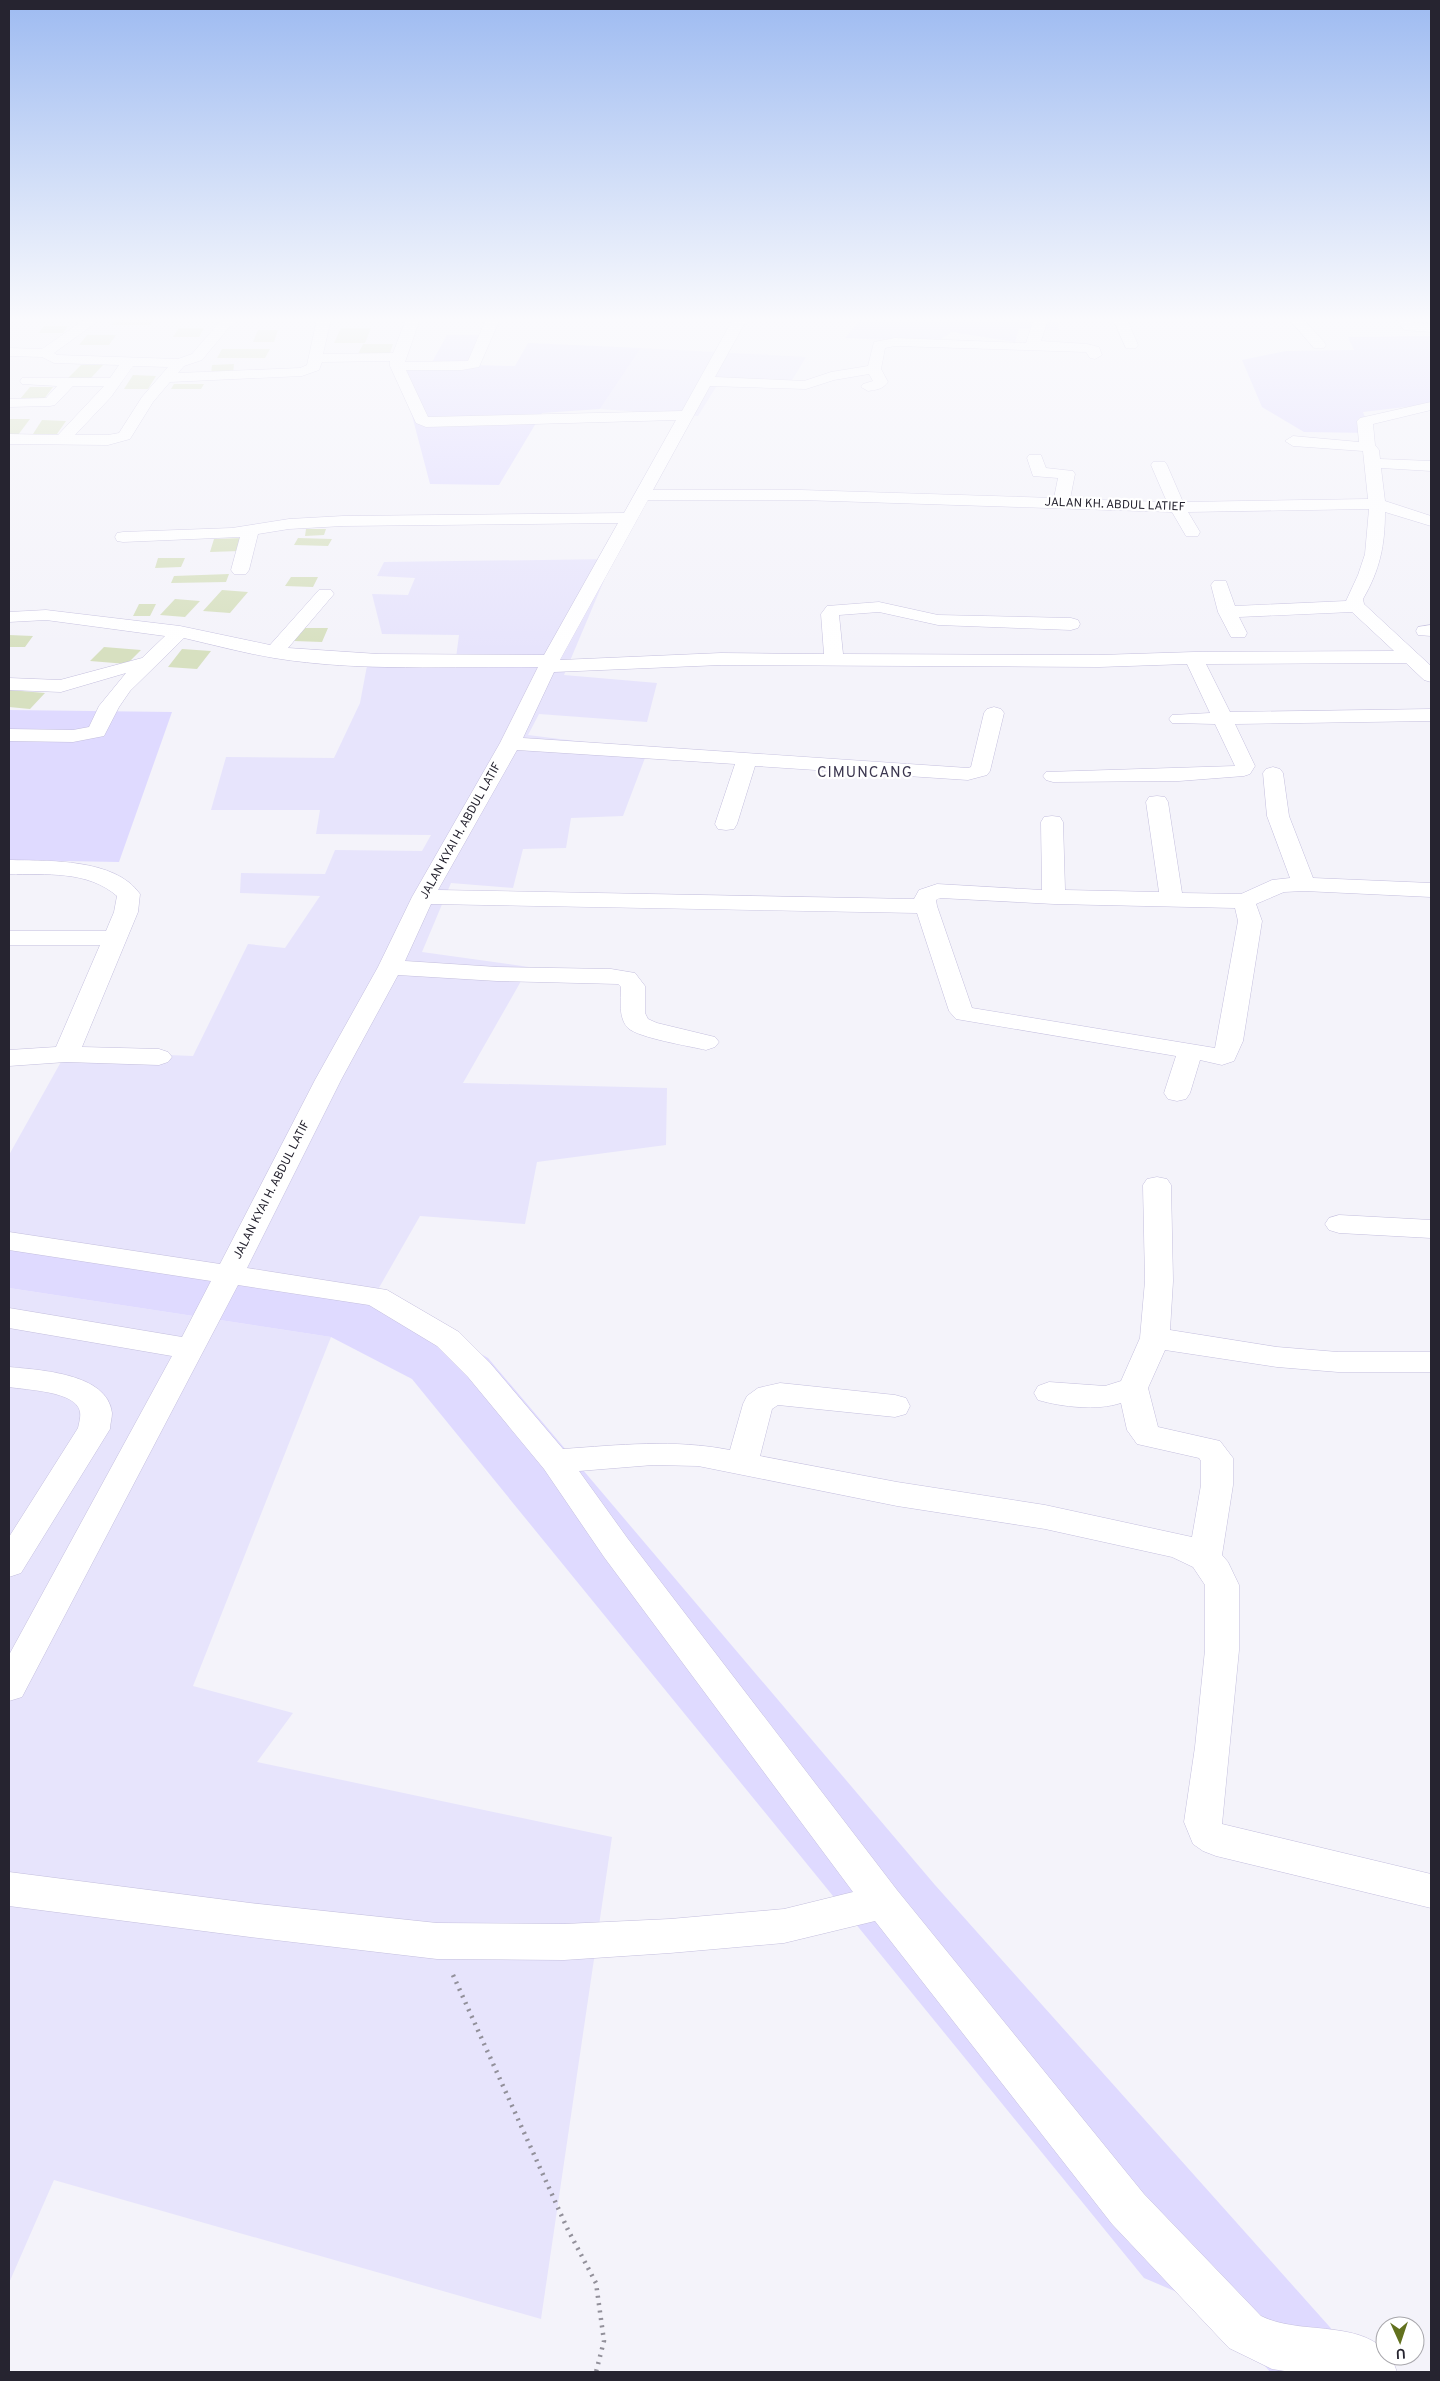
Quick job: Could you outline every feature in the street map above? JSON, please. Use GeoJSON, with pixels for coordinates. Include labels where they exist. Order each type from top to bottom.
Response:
{"type":"FeatureCollection","features":[{"type":"Feature","properties":{"kind":"street"},"geometry":{"type":"LineString","coordinates":[[62,440],[71,430]]}},
{"type":"Feature","properties":{"kind":"street"},"geometry":{"type":"LineString","coordinates":[[9,439],[108,440],[125,436],[129,430]]}},
{"type":"Feature","properties":{"kind":"street","name":"JALAN KYAI H. ABDUL LATIF"},"geometry":{"type":"LineString","coordinates":[[9,1687],[191,1349],[328,1080],[390,967],[424,897],[510,743],[549,663],[678,430]]}},
{"type":"Feature","properties":{"kind":"street"},"geometry":{"type":"LineString","coordinates":[[1366,430],[1367,447]]}},
{"type":"Feature","properties":{"kind":"street"},"geometry":{"type":"LineString","coordinates":[[1293,441],[1367,447],[1371,450],[1377,504],[1376,550],[1368,577],[1354,599],[1356,606],[1431,676]]}},
{"type":"Feature","properties":{"kind":"street"},"geometry":{"type":"LineString","coordinates":[[1035,458],[1038,473],[1067,474],[1061,504]]}},
{"type":"Feature","properties":{"kind":"street"},"geometry":{"type":"LineString","coordinates":[[1372,463],[1431,466]]}},
{"type":"Feature","properties":{"kind":"street"},"geometry":{"type":"LineString","coordinates":[[1159,465],[1177,507],[1192,532]]}},
{"type":"Feature","properties":{"kind":"street","name":"JALAN KH. ABDUL LATIEF"},"geometry":{"type":"LineString","coordinates":[[642,495],[801,495],[1177,507],[1377,504],[1431,521]]}},
{"type":"Feature","properties":{"kind":"street"},"geometry":{"type":"LineString","coordinates":[[124,537],[250,531],[289,524],[343,521],[630,518]]}},
{"type":"Feature","properties":{"kind":"street"},"geometry":{"type":"LineString","coordinates":[[240,570],[250,531]]}},
{"type":"Feature","properties":{"kind":"street"},"geometry":{"type":"LineString","coordinates":[[1220,586],[1227,612],[1238,633]]}},
{"type":"Feature","properties":{"kind":"street"},"geometry":{"type":"LineString","coordinates":[[274,652],[324,594]]}},
{"type":"Feature","properties":{"kind":"street"},"geometry":{"type":"LineString","coordinates":[[1227,612],[1356,606]]}},
{"type":"Feature","properties":{"kind":"street"},"geometry":{"type":"LineString","coordinates":[[834,659],[830,614],[833,610],[879,608],[938,620],[1071,624]]}},
{"type":"Feature","properties":{"kind":"street"},"geometry":{"type":"LineString","coordinates":[[9,617],[46,615],[180,632],[274,652],[370,659],[549,663],[587,666],[721,659],[1099,661],[1194,658],[1412,657]]}},
{"type":"Feature","properties":{"kind":"street"},"geometry":{"type":"LineString","coordinates":[[9,736],[72,736],[97,732],[116,695],[146,663],[180,632]]}},
{"type":"Feature","properties":{"kind":"street"},"geometry":{"type":"LineString","coordinates":[[1053,776],[1178,775],[1237,772],[1243,770],[1245,766],[1194,658]]}},
{"type":"Feature","properties":{"kind":"street"},"geometry":{"type":"LineString","coordinates":[[9,684],[61,686],[103,673],[146,663]]}},
{"type":"Feature","properties":{"kind":"street"},"geometry":{"type":"LineString","coordinates":[[510,743],[958,774],[976,773],[980,771],[994,712]]}},
{"type":"Feature","properties":{"kind":"street"},"geometry":{"type":"LineString","coordinates":[[1179,719],[1431,715]]}},
{"type":"Feature","properties":{"kind":"street"},"geometry":{"type":"LineString","coordinates":[[726,824],[747,759]]}},
{"type":"Feature","properties":{"kind":"street"},"geometry":{"type":"LineString","coordinates":[[1273,773],[1278,816],[1304,884]]}},
{"type":"Feature","properties":{"kind":"street"},"geometry":{"type":"LineString","coordinates":[[1157,802],[1172,900]]}},
{"type":"Feature","properties":{"kind":"street"},"geometry":{"type":"LineString","coordinates":[[1052,822],[1054,897]]}},
{"type":"Feature","properties":{"kind":"street"},"geometry":{"type":"LineString","coordinates":[[9,867],[78,871],[103,877],[123,888],[129,894],[129,900],[115,938],[66,1054]]}},
{"type":"Feature","properties":{"kind":"street"},"geometry":{"type":"LineString","coordinates":[[1244,901],[1250,920],[1230,1041],[1225,1056],[1222,1057],[965,1014],[961,1011],[925,900],[927,895],[937,891],[1054,897],[1244,901],[1280,886],[1304,884],[1431,890]]}},
{"type":"Feature","properties":{"kind":"street"},"geometry":{"type":"LineString","coordinates":[[424,897],[926,906]]}},
{"type":"Feature","properties":{"kind":"street"},"geometry":{"type":"LineString","coordinates":[[9,938],[115,938]]}},
{"type":"Feature","properties":{"kind":"street"},"geometry":{"type":"LineString","coordinates":[[390,967],[496,974],[610,976],[626,978],[633,986],[633,1013],[637,1023],[650,1029],[706,1042]]}},
{"type":"Feature","properties":{"kind":"street"},"geometry":{"type":"LineString","coordinates":[[1177,1093],[1190,1051]]}},
{"type":"Feature","properties":{"kind":"street"},"geometry":{"type":"LineString","coordinates":[[9,1058],[66,1054],[159,1057]]}},
{"type":"Feature","properties":{"kind":"street"},"geometry":{"type":"LineString","coordinates":[[1157,1185],[1159,1281],[1155,1338],[1133,1388],[1143,1430],[1148,1436],[1209,1449],[1218,1458],[1217,1485],[1205,1558]]}},
{"type":"Feature","properties":{"kind":"street"},"geometry":{"type":"LineString","coordinates":[[1339,1224],[1431,1229]]}},
{"type":"Feature","properties":{"kind":"street"},"geometry":{"type":"LineString","coordinates":[[9,1241],[228,1276],[377,1297],[448,1339],[464,1353],[555,1461],[616,1548],[882,1902],[1128,2209],[1245,2332],[1272,2346],[1296,2350],[1330,2352],[1361,2359],[1374,2372]]}},
{"type":"Feature","properties":{"kind":"street"},"geometry":{"type":"LineString","coordinates":[[9,1318],[191,1349]]}},
{"type":"Feature","properties":{"kind":"street"},"geometry":{"type":"LineString","coordinates":[[1155,1338],[1276,1357],[1320,1361],[1431,1362]]}},
{"type":"Feature","properties":{"kind":"street"},"geometry":{"type":"LineString","coordinates":[[9,1377],[74,1388],[89,1396],[95,1406],[98,1418],[94,1429],[9,1564]]}},
{"type":"Feature","properties":{"kind":"street"},"geometry":{"type":"LineString","coordinates":[[1049,1393],[1106,1397],[1133,1388]]}},
{"type":"Feature","properties":{"kind":"street"},"geometry":{"type":"LineString","coordinates":[[742,1463],[758,1404],[769,1396],[780,1394],[896,1406]]}},
{"type":"Feature","properties":{"kind":"street"},"geometry":{"type":"LineString","coordinates":[[555,1461],[653,1454],[698,1455],[898,1494],[1045,1517],[1180,1546],[1205,1558],[1216,1572],[1222,1585],[1222,1650],[1213,1747],[1203,1822],[1206,1833],[1216,1840],[1431,1891]]}},
{"type":"Feature","properties":{"kind":"street"},"geometry":{"type":"LineString","coordinates":[[9,1889],[250,1920],[437,1940],[564,1942],[670,1936],[784,1926],[882,1902]]}},
{"type":"Feature","properties":{"kind":"path"},"geometry":{"type":"LineString","coordinates":[[437,1940],[568,2230],[596,2283],[604,2341],[596,2372]]}},
{"type":"Feature","properties":{"kind":"shaded area"},"geometry":{"type":"Polygon","coordinates":[[[416,430],[532,430],[499,485],[430,484],[416,430]]]}},
{"type":"Feature","properties":{"kind":"shaded area"},"geometry":{"type":"Polygon","coordinates":[[[1301,430],[1370,430],[1371,433],[1304,432],[1301,430]]]}},
{"type":"Feature","properties":{"kind":"shaded area"},"geometry":{"type":"Polygon","coordinates":[[[613,559],[564,675],[657,683],[647,722],[539,714],[528,735],[648,750],[623,816],[571,818],[566,848],[523,849],[513,888],[451,883],[422,952],[529,967],[463,1083],[667,1088],[666,1145],[537,1162],[525,1224],[420,1216],[376,1293],[9,1245],[9,1155],[67,1051],[193,1056],[248,944],[285,948],[320,896],[240,893],[241,873],[325,874],[335,850],[422,851],[431,835],[316,834],[320,810],[211,810],[226,757],[334,758],[360,703],[369,655],[456,658],[459,635],[382,634],[372,594],[408,595],[415,578],[377,576],[384,562],[613,559]]]}},
{"type":"Feature","properties":{"kind":"shaded area"},"geometry":{"type":"Polygon","coordinates":[[[9,710],[172,712],[119,862],[9,860],[9,710]]]}},
{"type":"Feature","properties":{"kind":"shaded area"},"geometry":{"type":"Polygon","coordinates":[[[9,1245],[376,1293],[488,1358],[935,1885],[1370,2372],[1270,2372],[1219,2310],[1144,2278],[412,1379],[331,1337],[9,1288],[9,1245]]]}},
{"type":"Feature","properties":{"kind":"shaded area"},"geometry":{"type":"Polygon","coordinates":[[[9,1288],[331,1337],[193,1686],[293,1713],[257,1762],[612,1837],[541,2319],[54,2180],[9,2283],[9,1288]]]}},
{"type":"Feature","properties":{"kind":"building"},"geometry":{"type":"Polygon","coordinates":[[[9,430],[22,430],[18,435],[9,435],[9,430]]]}},
{"type":"Feature","properties":{"kind":"building"},"geometry":{"type":"Polygon","coordinates":[[[35,430],[60,430],[57,434],[33,434],[35,430]]]}},
{"type":"Feature","properties":{"kind":"building"},"geometry":{"type":"Polygon","coordinates":[[[306,529],[326,529],[324,535],[305,536],[306,529]]]}},
{"type":"Feature","properties":{"kind":"building"},"geometry":{"type":"Polygon","coordinates":[[[244,538],[240,551],[210,552],[214,539],[244,538]]]}},
{"type":"Feature","properties":{"kind":"building"},"geometry":{"type":"Polygon","coordinates":[[[298,538],[332,539],[328,546],[294,545],[298,538]]]}},
{"type":"Feature","properties":{"kind":"building"},"geometry":{"type":"Polygon","coordinates":[[[158,558],[185,558],[181,567],[155,568],[158,558]]]}},
{"type":"Feature","properties":{"kind":"building"},"geometry":{"type":"Polygon","coordinates":[[[229,574],[226,582],[171,583],[174,576],[229,574]]]}},
{"type":"Feature","properties":{"kind":"building"},"geometry":{"type":"Polygon","coordinates":[[[291,577],[318,577],[313,587],[285,586],[291,577]]]}},
{"type":"Feature","properties":{"kind":"building"},"geometry":{"type":"Polygon","coordinates":[[[222,590],[248,592],[230,613],[203,611],[222,590]]]}},
{"type":"Feature","properties":{"kind":"building"},"geometry":{"type":"Polygon","coordinates":[[[175,599],[200,601],[185,617],[160,615],[175,599]]]}},
{"type":"Feature","properties":{"kind":"building"},"geometry":{"type":"Polygon","coordinates":[[[139,604],[156,604],[150,616],[133,616],[139,604]]]}},
{"type":"Feature","properties":{"kind":"building"},"geometry":{"type":"Polygon","coordinates":[[[300,628],[328,628],[322,642],[294,641],[300,628]]]}},
{"type":"Feature","properties":{"kind":"building"},"geometry":{"type":"Polygon","coordinates":[[[9,635],[33,636],[25,647],[9,647],[9,635]]]}},
{"type":"Feature","properties":{"kind":"building"},"geometry":{"type":"Polygon","coordinates":[[[104,647],[141,650],[127,664],[90,661],[104,647]]]}},
{"type":"Feature","properties":{"kind":"building"},"geometry":{"type":"Polygon","coordinates":[[[182,649],[211,651],[197,669],[168,667],[182,649]]]}},
{"type":"Feature","properties":{"kind":"building"},"geometry":{"type":"Polygon","coordinates":[[[9,690],[45,693],[30,709],[9,707],[9,690]]]}},
{"type":"Feature","properties":{"kind":"district","name":"CIMUNCANG"},"geometry":{"type":"Point","coordinates":[865,773]}}]}
